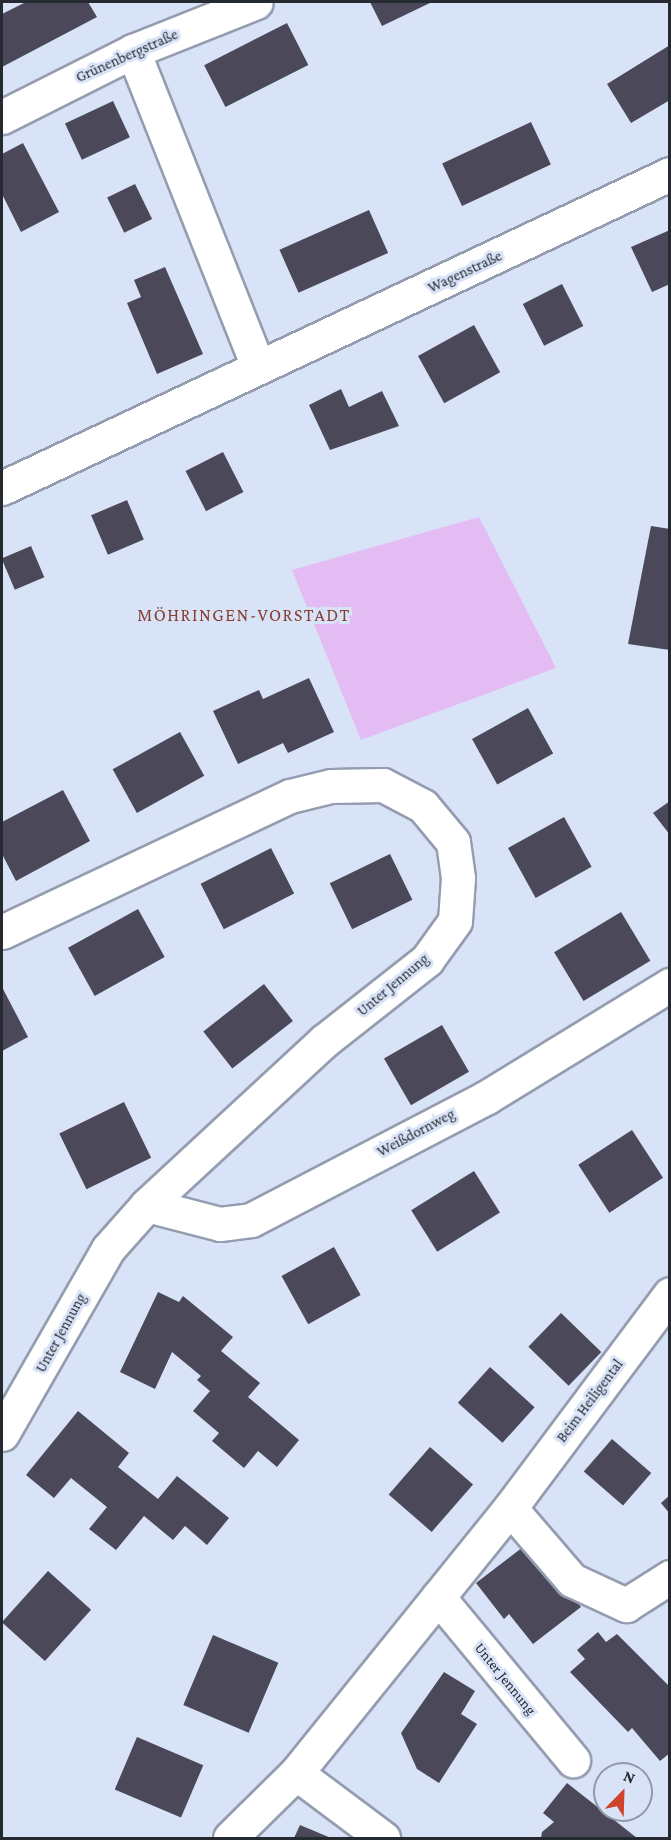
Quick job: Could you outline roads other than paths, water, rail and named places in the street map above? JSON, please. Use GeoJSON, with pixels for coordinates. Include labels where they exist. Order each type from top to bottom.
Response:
{"type":"FeatureCollection","features":[{"type":"Feature","properties":{"kind":"street","name":"Grünenbergstraße"},"geometry":{"type":"LineString","coordinates":[[2,117],[133,51],[256,2]]}},
{"type":"Feature","properties":{"kind":"street"},"geometry":{"type":"LineString","coordinates":[[133,51],[258,366]]}},
{"type":"Feature","properties":{"kind":"street","name":"Wagenstraße"},"geometry":{"type":"LineString","coordinates":[[2,488],[669,174]]}},
{"type":"Feature","properties":{"kind":"street","name":"Unter Jennung"},"geometry":{"type":"LineString","coordinates":[[2,932],[290,796],[331,786],[383,785],[423,806],[453,842],[458,879],[455,921],[427,960],[324,1041],[147,1205],[108,1249],[16,1388],[2,1434]]}},
{"type":"Feature","properties":{"kind":"street","name":"Weißdornweg"},"geometry":{"type":"LineString","coordinates":[[147,1205],[220,1224],[251,1220],[487,1097],[669,985]]}},
{"type":"Feature","properties":{"kind":"street","name":"Beim Heiligental"},"geometry":{"type":"LineString","coordinates":[[510,1508],[669,1294]]}},
{"type":"Feature","properties":{"kind":"street"},"geometry":{"type":"LineString","coordinates":[[230,1839],[296,1773],[510,1508],[572,1580],[626,1605],[669,1577]]}},
{"type":"Feature","properties":{"kind":"street","name":"Unter Jennung"},"geometry":{"type":"LineString","coordinates":[[438,1597],[573,1760]]}},
{"type":"Feature","properties":{"kind":"street"},"geometry":{"type":"LineString","coordinates":[[296,1773],[383,1839]]}},
{"type":"Feature","properties":{"kind":"district","name":"MÖHRINGEN-VORSTADT"},"geometry":{"type":"Point","coordinates":[244,615]}}]}
